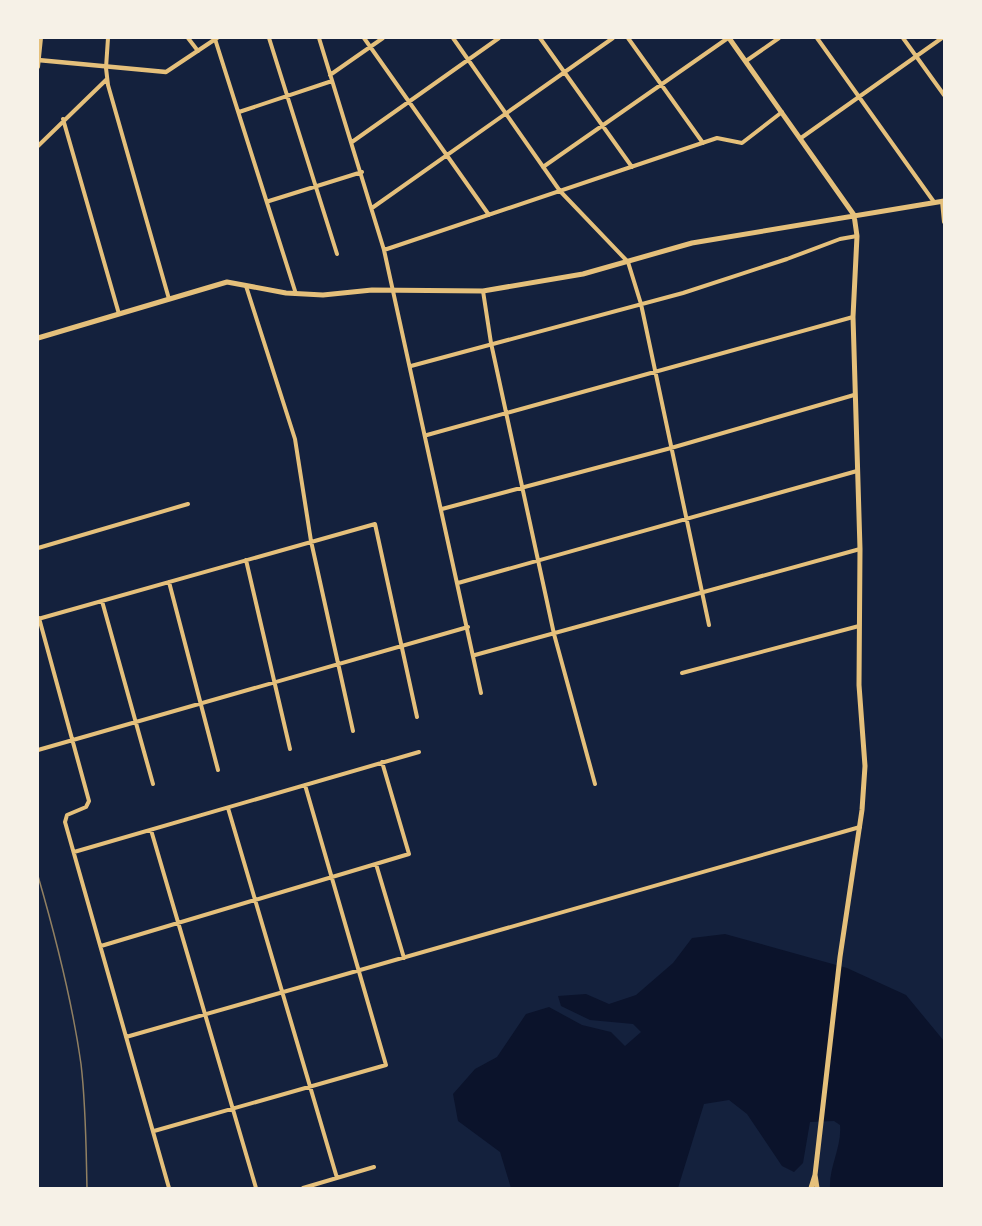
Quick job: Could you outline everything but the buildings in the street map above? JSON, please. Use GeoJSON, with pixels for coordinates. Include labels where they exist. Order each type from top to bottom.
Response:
{"type":"FeatureCollection","features":[{"type":"Feature","properties":{"kind":"main road"},"geometry":{"type":"LineString","coordinates":[[728,38],[783,112],[854,215],[857,236],[853,317],[854,395],[860,549],[859,685],[865,766],[860,827],[840,957],[815,1175],[811,1188]]}},
{"type":"Feature","properties":{"kind":"main road"},"geometry":{"type":"LineString","coordinates":[[38,338],[211,285],[246,284],[296,294],[323,295],[372,290],[394,292],[483,291],[549,281],[628,262],[692,243],[943,201]]}},
{"type":"Feature","properties":{"kind":"main road"},"geometry":{"type":"LineString","coordinates":[[815,1175],[817,1188]]}},
{"type":"Feature","properties":{"kind":"street"},"geometry":{"type":"LineString","coordinates":[[38,67],[41,38]]}},
{"type":"Feature","properties":{"kind":"street"},"geometry":{"type":"LineString","coordinates":[[108,38],[107,79],[169,299]]}},
{"type":"Feature","properties":{"kind":"street"},"geometry":{"type":"LineString","coordinates":[[188,38],[198,51]]}},
{"type":"Feature","properties":{"kind":"street"},"geometry":{"type":"LineString","coordinates":[[38,60],[166,72],[216,38],[296,294]]}},
{"type":"Feature","properties":{"kind":"street"},"geometry":{"type":"LineString","coordinates":[[269,38],[337,254]]}},
{"type":"Feature","properties":{"kind":"street"},"geometry":{"type":"LineString","coordinates":[[319,38],[362,172],[384,250],[427,435],[481,693]]}},
{"type":"Feature","properties":{"kind":"street"},"geometry":{"type":"LineString","coordinates":[[364,38],[489,215]]}},
{"type":"Feature","properties":{"kind":"street"},"geometry":{"type":"LineString","coordinates":[[330,75],[383,38]]}},
{"type":"Feature","properties":{"kind":"street"},"geometry":{"type":"LineString","coordinates":[[453,38],[560,191],[628,262],[641,304],[709,625]]}},
{"type":"Feature","properties":{"kind":"street"},"geometry":{"type":"LineString","coordinates":[[352,142],[499,38]]}},
{"type":"Feature","properties":{"kind":"street"},"geometry":{"type":"LineString","coordinates":[[540,38],[632,167]]}},
{"type":"Feature","properties":{"kind":"street"},"geometry":{"type":"LineString","coordinates":[[372,208],[613,38]]}},
{"type":"Feature","properties":{"kind":"street"},"geometry":{"type":"LineString","coordinates":[[628,38],[703,142]]}},
{"type":"Feature","properties":{"kind":"street"},"geometry":{"type":"LineString","coordinates":[[543,166],[604,126],[728,38]]}},
{"type":"Feature","properties":{"kind":"street"},"geometry":{"type":"LineString","coordinates":[[746,61],[779,38]]}},
{"type":"Feature","properties":{"kind":"street"},"geometry":{"type":"LineString","coordinates":[[816,38],[934,202]]}},
{"type":"Feature","properties":{"kind":"street"},"geometry":{"type":"LineString","coordinates":[[903,38],[945,95]]}},
{"type":"Feature","properties":{"kind":"street"},"geometry":{"type":"LineString","coordinates":[[801,138],[942,38]]}},
{"type":"Feature","properties":{"kind":"street"},"geometry":{"type":"LineString","coordinates":[[38,146],[63,119],[107,79]]}},
{"type":"Feature","properties":{"kind":"street"},"geometry":{"type":"LineString","coordinates":[[239,112],[332,81]]}},
{"type":"Feature","properties":{"kind":"street"},"geometry":{"type":"LineString","coordinates":[[384,250],[703,142],[717,138],[742,143],[783,112]]}},
{"type":"Feature","properties":{"kind":"street"},"geometry":{"type":"LineString","coordinates":[[63,119],[119,314]]}},
{"type":"Feature","properties":{"kind":"street"},"geometry":{"type":"LineString","coordinates":[[268,201],[362,172]]}},
{"type":"Feature","properties":{"kind":"street"},"geometry":{"type":"LineString","coordinates":[[943,201],[945,222]]}},
{"type":"Feature","properties":{"kind":"street"},"geometry":{"type":"LineString","coordinates":[[411,366],[683,293],[840,239],[857,236]]}},
{"type":"Feature","properties":{"kind":"street"},"geometry":{"type":"LineString","coordinates":[[246,284],[295,440],[311,541],[353,731]]}},
{"type":"Feature","properties":{"kind":"street"},"geometry":{"type":"LineString","coordinates":[[483,291],[491,343],[554,634],[595,784]]}},
{"type":"Feature","properties":{"kind":"street"},"geometry":{"type":"LineString","coordinates":[[427,435],[656,374],[853,317]]}},
{"type":"Feature","properties":{"kind":"street"},"geometry":{"type":"LineString","coordinates":[[442,509],[671,448],[854,395]]}},
{"type":"Feature","properties":{"kind":"street"},"geometry":{"type":"LineString","coordinates":[[458,583],[857,471]]}},
{"type":"Feature","properties":{"kind":"street"},"geometry":{"type":"LineString","coordinates":[[38,548],[188,504]]}},
{"type":"Feature","properties":{"kind":"street"},"geometry":{"type":"LineString","coordinates":[[170,1188],[65,818],[86,807],[88,801],[38,619],[375,524],[417,717]]}},
{"type":"Feature","properties":{"kind":"street"},"geometry":{"type":"LineString","coordinates":[[475,656],[860,549]]}},
{"type":"Feature","properties":{"kind":"street"},"geometry":{"type":"LineString","coordinates":[[246,560],[290,749]]}},
{"type":"Feature","properties":{"kind":"street"},"geometry":{"type":"LineString","coordinates":[[170,582],[199,704],[218,770]]}},
{"type":"Feature","properties":{"kind":"street"},"geometry":{"type":"LineString","coordinates":[[102,601],[153,784]]}},
{"type":"Feature","properties":{"kind":"street"},"geometry":{"type":"LineString","coordinates":[[682,674],[859,626]]}},
{"type":"Feature","properties":{"kind":"street"},"geometry":{"type":"LineString","coordinates":[[38,750],[468,627]]}},
{"type":"Feature","properties":{"kind":"street"},"geometry":{"type":"LineString","coordinates":[[74,852],[419,752]]}},
{"type":"Feature","properties":{"kind":"street"},"geometry":{"type":"LineString","coordinates":[[101,946],[409,854],[382,762]]}},
{"type":"Feature","properties":{"kind":"street"},"geometry":{"type":"LineString","coordinates":[[153,1131],[386,1065],[305,785]]}},
{"type":"Feature","properties":{"kind":"street"},"geometry":{"type":"LineString","coordinates":[[228,808],[337,1179]]}},
{"type":"Feature","properties":{"kind":"street"},"geometry":{"type":"LineString","coordinates":[[126,1037],[860,827]]}},
{"type":"Feature","properties":{"kind":"street"},"geometry":{"type":"LineString","coordinates":[[151,830],[256,1188]]}},
{"type":"Feature","properties":{"kind":"street"},"geometry":{"type":"LineString","coordinates":[[376,864],[404,958]]}},
{"type":"Feature","properties":{"kind":"street"},"geometry":{"type":"LineString","coordinates":[[303,1188],[374,1167]]}},
{"type":"Feature","properties":{"kind":"water"},"geometry":{"type":"Polygon","coordinates":[[[725,934],[847,968],[906,995],[944,1041],[944,1188],[830,1188],[840,1125],[834,1121],[810,1122],[803,1163],[794,1172],[782,1166],[747,1114],[729,1100],[704,1104],[678,1188],[511,1188],[500,1152],[458,1121],[453,1094],[475,1069],[497,1057],[526,1014],[549,1007],[582,1025],[611,1032],[625,1046],[641,1032],[633,1024],[590,1020],[561,1006],[558,996],[586,994],[609,1004],[636,995],[673,963],[692,938],[725,934]]]}},
{"type":"Feature","properties":{"kind":"railway"},"geometry":{"type":"LineString","coordinates":[[38,876],[63,969],[81,1064],[86,1126],[87,1188]]}}]}
